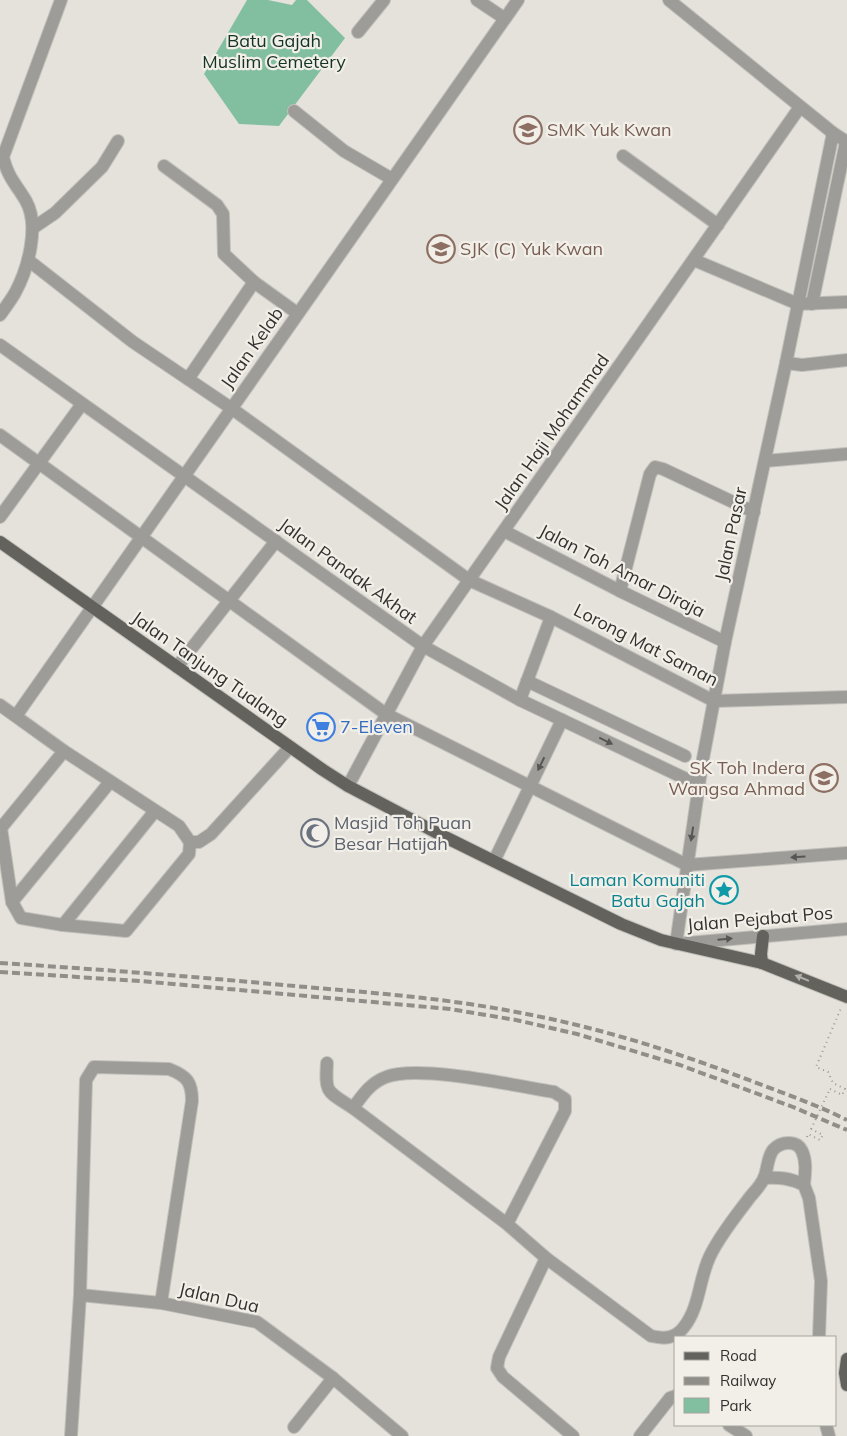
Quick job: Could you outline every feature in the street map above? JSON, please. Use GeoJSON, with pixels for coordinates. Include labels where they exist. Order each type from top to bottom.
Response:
{"type":"FeatureCollection","features":[{"type":"Feature","properties":{"kind":"main road","name":"Jalan Tanjung Tualang"},"geometry":{"type":"LineString","coordinates":[[0,542],[348,786],[621,924],[676,944],[762,963],[847,996]]}},
{"type":"Feature","properties":{"kind":"main road"},"geometry":{"type":"LineString","coordinates":[[762,963],[763,936]]}},
{"type":"Feature","properties":{"kind":"main road"},"geometry":{"type":"LineString","coordinates":[[847,1359],[845,1373],[847,1385]]}},
{"type":"Feature","properties":{"kind":"street"},"geometry":{"type":"LineString","coordinates":[[0,315],[16,292],[28,260],[33,228],[26,202],[6,170],[3,157],[61,0]]}},
{"type":"Feature","properties":{"kind":"street"},"geometry":{"type":"LineString","coordinates":[[358,32],[384,0]]}},
{"type":"Feature","properties":{"kind":"street"},"geometry":{"type":"LineString","coordinates":[[477,0],[504,18]]}},
{"type":"Feature","properties":{"kind":"street","name":"Jalan Kelab"},"geometry":{"type":"LineString","coordinates":[[16,716],[518,0]]}},
{"type":"Feature","properties":{"kind":"street"},"geometry":{"type":"LineString","coordinates":[[669,0],[846,142],[812,304]]}},
{"type":"Feature","properties":{"kind":"street","name":"Jalan Haji Mohammad"},"geometry":{"type":"LineString","coordinates":[[348,786],[423,646],[800,107]]}},
{"type":"Feature","properties":{"kind":"street"},"geometry":{"type":"LineString","coordinates":[[294,111],[344,152],[392,179]]}},
{"type":"Feature","properties":{"kind":"street","name":"Jalan Pasar"},"geometry":{"type":"LineString","coordinates":[[676,944],[699,785],[725,642],[786,363],[833,133]]}},
{"type":"Feature","properties":{"kind":"street"},"geometry":{"type":"LineString","coordinates":[[33,228],[55,213],[102,166],[118,142]]}},
{"type":"Feature","properties":{"kind":"street"},"geometry":{"type":"LineString","coordinates":[[623,156],[718,225]]}},
{"type":"Feature","properties":{"kind":"street"},"geometry":{"type":"LineString","coordinates":[[164,166],[217,205],[223,214],[224,254],[254,282],[297,313]]}},
{"type":"Feature","properties":{"kind":"street","name":"Lorong Mat Saman"},"geometry":{"type":"LineString","coordinates":[[28,260],[133,342],[231,408],[469,580],[551,617],[714,701],[847,697]]}},
{"type":"Feature","properties":{"kind":"street"},"geometry":{"type":"LineString","coordinates":[[694,260],[798,304],[847,302]]}},
{"type":"Feature","properties":{"kind":"street"},"geometry":{"type":"LineString","coordinates":[[188,379],[254,282]]}},
{"type":"Feature","properties":{"kind":"street","name":"Jalan Pandak Akhat"},"geometry":{"type":"LineString","coordinates":[[0,344],[423,646],[520,700],[699,785]]}},
{"type":"Feature","properties":{"kind":"street"},"geometry":{"type":"LineString","coordinates":[[786,363],[802,365],[847,360]]}},
{"type":"Feature","properties":{"kind":"street"},"geometry":{"type":"LineString","coordinates":[[0,517],[82,404]]}},
{"type":"Feature","properties":{"kind":"street"},"geometry":{"type":"LineString","coordinates":[[0,435],[386,714],[687,865],[847,853]]}},
{"type":"Feature","properties":{"kind":"street"},"geometry":{"type":"LineString","coordinates":[[765,461],[847,454]]}},
{"type":"Feature","properties":{"kind":"street"},"geometry":{"type":"LineString","coordinates":[[620,591],[650,474],[655,467],[754,512]]}},
{"type":"Feature","properties":{"kind":"street","name":"Jalan Toh Amar Diraja"},"geometry":{"type":"LineString","coordinates":[[504,531],[620,591],[725,642]]}},
{"type":"Feature","properties":{"kind":"street"},"geometry":{"type":"LineString","coordinates":[[177,667],[276,541]]}},
{"type":"Feature","properties":{"kind":"street"},"geometry":{"type":"LineString","coordinates":[[520,700],[551,617]]}},
{"type":"Feature","properties":{"kind":"street"},"geometry":{"type":"LineString","coordinates":[[527,682],[685,756]]}},
{"type":"Feature","properties":{"kind":"street"},"geometry":{"type":"LineString","coordinates":[[0,705],[64,751],[179,826],[190,842],[189,854],[126,931],[63,925],[21,918],[12,902],[1,828],[64,751]]}},
{"type":"Feature","properties":{"kind":"street"},"geometry":{"type":"LineString","coordinates":[[494,861],[562,720]]}},
{"type":"Feature","properties":{"kind":"street"},"geometry":{"type":"LineString","coordinates":[[190,842],[199,842],[211,834],[290,746]]}},
{"type":"Feature","properties":{"kind":"street"},"geometry":{"type":"LineString","coordinates":[[655,764],[664,746]]}},
{"type":"Feature","properties":{"kind":"street"},"geometry":{"type":"LineString","coordinates":[[12,902],[110,782]]}},
{"type":"Feature","properties":{"kind":"street"},"geometry":{"type":"LineString","coordinates":[[63,925],[155,811]]}},
{"type":"Feature","properties":{"kind":"street","name":"Jalan Pejabat Pos"},"geometry":{"type":"LineString","coordinates":[[676,944],[847,929]]}},
{"type":"Feature","properties":{"kind":"street"},"geometry":{"type":"LineString","coordinates":[[327,1063],[326,1086],[330,1093],[508,1224],[546,1258],[651,1336],[662,1338],[674,1337]]}},
{"type":"Feature","properties":{"kind":"street"},"geometry":{"type":"LineString","coordinates":[[71,1436],[80,1295],[86,1080],[94,1066],[169,1069],[180,1073],[188,1080],[192,1090],[192,1101],[160,1303]]}},
{"type":"Feature","properties":{"kind":"street"},"geometry":{"type":"LineString","coordinates":[[352,1108],[368,1087],[386,1077],[412,1073],[454,1077],[554,1092],[565,1099],[565,1111],[508,1224]]}},
{"type":"Feature","properties":{"kind":"street"},"geometry":{"type":"LineString","coordinates":[[675,1336],[685,1327],[694,1309],[709,1258],[718,1240],[764,1178],[774,1149],[784,1143],[794,1144],[800,1148],[804,1157],[804,1185],[809,1198],[821,1281],[819,1336]]}},
{"type":"Feature","properties":{"kind":"street"},"geometry":{"type":"LineString","coordinates":[[764,1178],[780,1177],[804,1185]]}},
{"type":"Feature","properties":{"kind":"street"},"geometry":{"type":"LineString","coordinates":[[546,1258],[499,1357],[497,1368],[503,1378],[573,1436]]}},
{"type":"Feature","properties":{"kind":"street","name":"Jalan Dua"},"geometry":{"type":"LineString","coordinates":[[80,1295],[160,1303],[257,1322],[333,1378],[402,1436]]}},
{"type":"Feature","properties":{"kind":"street"},"geometry":{"type":"LineString","coordinates":[[294,1428],[333,1378]]}},
{"type":"Feature","properties":{"kind":"street"},"geometry":{"type":"LineString","coordinates":[[640,1436],[670,1398],[674,1397]]}},
{"type":"Feature","properties":{"kind":"street"},"geometry":{"type":"LineString","coordinates":[[731,1426],[746,1436]]}},
{"type":"Feature","properties":{"kind":"path"},"geometry":{"type":"LineString","coordinates":[[808,1134],[820,1140],[822,1134],[811,1130],[830,1089],[842,1095],[845,1089],[833,1084],[828,1072],[816,1067],[847,996]]}},
{"type":"Feature","properties":{"kind":"green space","name":"Batu Gajah Muslim Cemetery"},"geometry":{"type":"Polygon","coordinates":[[[247,0],[268,0],[292,5],[296,0],[307,0],[345,38],[279,126],[239,124],[204,74],[247,0]]]}},
{"type":"Feature","properties":{"kind":"railway"},"geometry":{"type":"LineString","coordinates":[[0,963],[371,993],[458,1002],[516,1012],[577,1025],[666,1051],[790,1095],[847,1120]]}},
{"type":"Feature","properties":{"kind":"railway"},"geometry":{"type":"LineString","coordinates":[[0,972],[140,981],[450,1009],[516,1020],[577,1034],[680,1065],[793,1107],[847,1130]]}},
{"type":"Feature","properties":{"kind":"place","name":"SMK Yuk Kwan"},"geometry":{"type":"Point","coordinates":[528,130]}},
{"type":"Feature","properties":{"kind":"place","name":"SJK (C) Yuk Kwan"},"geometry":{"type":"Point","coordinates":[441,249]}},
{"type":"Feature","properties":{"kind":"place","name":"7-Eleven"},"geometry":{"type":"Point","coordinates":[321,727]}},
{"type":"Feature","properties":{"kind":"place","name":"SK Toh Indera Wangsa Ahmad"},"geometry":{"type":"Point","coordinates":[824,778]}},
{"type":"Feature","properties":{"kind":"place","name":"Masjid Toh Puan Besar Hatijah"},"geometry":{"type":"Point","coordinates":[315,833]}},
{"type":"Feature","properties":{"kind":"place","name":"Laman Komuniti Batu Gajah"},"geometry":{"type":"Point","coordinates":[724,890]}}]}
